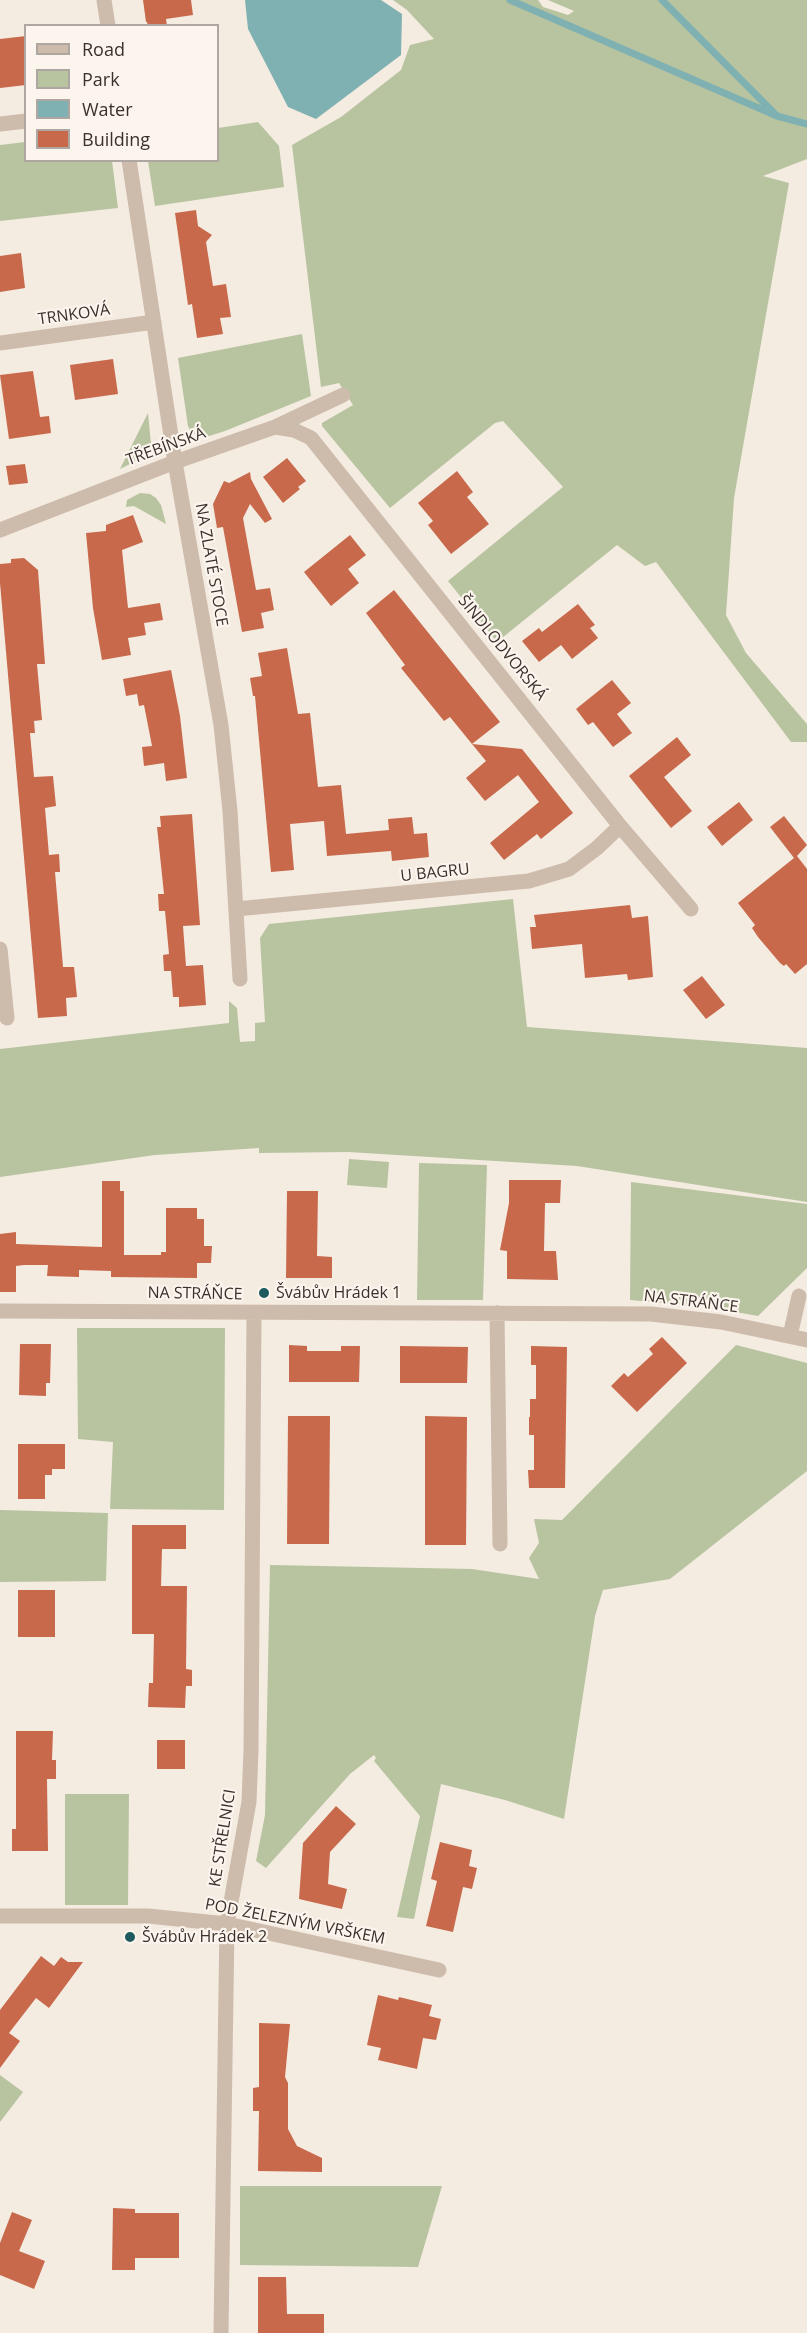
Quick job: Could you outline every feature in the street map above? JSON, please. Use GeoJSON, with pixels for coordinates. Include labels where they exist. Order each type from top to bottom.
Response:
{"type":"FeatureCollection","features":[{"type":"Feature","properties":{"kind":"street"},"geometry":{"type":"LineString","coordinates":[[104,0],[108,24]]}},
{"type":"Feature","properties":{"kind":"street"},"geometry":{"type":"LineString","coordinates":[[0,124],[24,121]]}},
{"type":"Feature","properties":{"kind":"street","name":"NA ZLATÉ STOCE"},"geometry":{"type":"LineString","coordinates":[[129,162],[175,462],[221,725],[230,811],[240,979]]}},
{"type":"Feature","properties":{"kind":"street","name":"TRNKOVÁ"},"geometry":{"type":"LineString","coordinates":[[0,343],[153,322]]}},
{"type":"Feature","properties":{"kind":"street","name":"TŘEBÍNSKÁ"},"geometry":{"type":"LineString","coordinates":[[0,530],[175,462],[275,427],[343,394]]}},
{"type":"Feature","properties":{"kind":"street","name":"ŠINDLODVORSKÁ"},"geometry":{"type":"LineString","coordinates":[[275,427],[294,430],[311,438],[620,826],[691,909]]}},
{"type":"Feature","properties":{"kind":"street","name":"U BAGRU"},"geometry":{"type":"LineString","coordinates":[[236,909],[529,881],[569,869],[597,848],[620,826]]}},
{"type":"Feature","properties":{"kind":"street"},"geometry":{"type":"LineString","coordinates":[[0,949],[7,1018]]}},
{"type":"Feature","properties":{"kind":"street"},"geometry":{"type":"LineString","coordinates":[[790,1336],[799,1296]]}},
{"type":"Feature","properties":{"kind":"street","name":"NA STRÁŇCE"},"geometry":{"type":"LineString","coordinates":[[0,1311],[651,1314],[721,1322],[807,1340]]}},
{"type":"Feature","properties":{"kind":"street","name":"KE STŘELNICI"},"geometry":{"type":"LineString","coordinates":[[221,2333],[227,1924],[249,1802],[254,1313]]}},
{"type":"Feature","properties":{"kind":"street"},"geometry":{"type":"LineString","coordinates":[[497,1313],[500,1544]]}},
{"type":"Feature","properties":{"kind":"street","name":"POD ŽELEZNÝM VRŠKEM"},"geometry":{"type":"LineString","coordinates":[[0,1916],[148,1916],[227,1924],[439,1970]]}},
{"type":"Feature","properties":{"kind":"green space"},"geometry":{"type":"Polygon","coordinates":[[[393,0],[538,0],[543,7],[568,15],[574,11],[548,0],[807,0],[807,159],[763,176],[789,183],[734,498],[726,615],[746,653],[807,724],[807,742],[791,742],[656,562],[645,566],[617,545],[497,642],[448,581],[563,487],[503,421],[495,423],[390,508],[322,426],[322,423],[353,405],[339,383],[321,387],[292,145],[341,117],[401,70],[410,45],[434,39],[407,10],[393,0]]]}},
{"type":"Feature","properties":{"kind":"green space"},"geometry":{"type":"Polygon","coordinates":[[[258,122],[279,146],[284,187],[155,206],[148,162],[219,162],[219,128],[258,122]]]}},
{"type":"Feature","properties":{"kind":"green space"},"geometry":{"type":"Polygon","coordinates":[[[24,142],[24,162],[112,162],[118,208],[0,221],[0,145],[24,142]]]}},
{"type":"Feature","properties":{"kind":"green space"},"geometry":{"type":"Polygon","coordinates":[[[302,334],[311,396],[206,437],[192,433],[188,426],[178,358],[302,334]]]}},
{"type":"Feature","properties":{"kind":"green space"},"geometry":{"type":"Polygon","coordinates":[[[148,413],[150,451],[120,469],[148,413]]]}},
{"type":"Feature","properties":{"kind":"green space"},"geometry":{"type":"Polygon","coordinates":[[[140,493],[150,494],[156,498],[161,505],[166,524],[134,506],[126,507],[127,500],[140,493]]]}},
{"type":"Feature","properties":{"kind":"green space"},"geometry":{"type":"Polygon","coordinates":[[[513,899],[527,1027],[807,1048],[807,1202],[577,1166],[348,1152],[259,1153],[259,1148],[155,1155],[0,1177],[0,1049],[229,1023],[229,1001],[237,1008],[240,1042],[255,1041],[255,1023],[265,1022],[260,938],[269,924],[513,899]]]}},
{"type":"Feature","properties":{"kind":"green space"},"geometry":{"type":"Polygon","coordinates":[[[349,1159],[389,1162],[387,1188],[347,1185],[349,1159]]]}},
{"type":"Feature","properties":{"kind":"green space"},"geometry":{"type":"Polygon","coordinates":[[[419,1163],[487,1165],[483,1300],[417,1300],[419,1163]]]}},
{"type":"Feature","properties":{"kind":"green space"},"geometry":{"type":"Polygon","coordinates":[[[631,1182],[807,1204],[807,1268],[758,1316],[702,1306],[630,1300],[631,1182]]]}},
{"type":"Feature","properties":{"kind":"green space"},"geometry":{"type":"Polygon","coordinates":[[[77,1328],[225,1328],[224,1510],[110,1509],[113,1442],[78,1439],[77,1328]]]}},
{"type":"Feature","properties":{"kind":"green space"},"geometry":{"type":"Polygon","coordinates":[[[736,1345],[807,1363],[807,1471],[670,1579],[603,1590],[595,1616],[564,1819],[505,1800],[441,1784],[414,1919],[397,1917],[420,1816],[374,1761],[376,1758],[374,1755],[350,1774],[266,1868],[256,1861],[265,1815],[270,1565],[472,1569],[539,1579],[529,1558],[539,1543],[534,1519],[562,1520],[736,1345]]]}},
{"type":"Feature","properties":{"kind":"green space"},"geometry":{"type":"Polygon","coordinates":[[[0,1510],[108,1513],[106,1581],[0,1582],[0,1510]]]}},
{"type":"Feature","properties":{"kind":"green space"},"geometry":{"type":"Polygon","coordinates":[[[65,1794],[129,1794],[128,1905],[65,1905],[65,1794]]]}},
{"type":"Feature","properties":{"kind":"green space"},"geometry":{"type":"Polygon","coordinates":[[[0,2075],[23,2092],[0,2122],[0,2075]]]}},
{"type":"Feature","properties":{"kind":"green space"},"geometry":{"type":"Polygon","coordinates":[[[240,2186],[442,2186],[418,2267],[240,2265],[240,2186]]]}},
{"type":"Feature","properties":{"kind":"water"},"geometry":{"type":"Polygon","coordinates":[[[245,0],[381,0],[402,14],[401,55],[316,119],[288,107],[248,29],[245,0]]]}},
{"type":"Feature","properties":{"kind":"building"},"geometry":{"type":"Polygon","coordinates":[[[143,0],[191,0],[193,15],[166,19],[167,24],[148,24],[143,0]]]}},
{"type":"Feature","properties":{"kind":"building"},"geometry":{"type":"Polygon","coordinates":[[[24,36],[24,85],[0,88],[0,39],[24,36]]]}},
{"type":"Feature","properties":{"kind":"building"},"geometry":{"type":"Polygon","coordinates":[[[196,210],[198,226],[212,235],[206,242],[213,286],[226,284],[231,317],[220,318],[223,334],[197,338],[192,304],[188,305],[175,213],[196,210]]]}},
{"type":"Feature","properties":{"kind":"building"},"geometry":{"type":"Polygon","coordinates":[[[21,253],[25,288],[0,292],[0,256],[21,253]]]}},
{"type":"Feature","properties":{"kind":"building"},"geometry":{"type":"Polygon","coordinates":[[[113,359],[118,394],[75,400],[70,365],[113,359]]]}},
{"type":"Feature","properties":{"kind":"building"},"geometry":{"type":"Polygon","coordinates":[[[33,371],[40,417],[49,416],[51,433],[9,439],[0,375],[33,371]]]}},
{"type":"Feature","properties":{"kind":"building"},"geometry":{"type":"Polygon","coordinates":[[[287,458],[306,481],[283,503],[263,477],[287,458]]]}},
{"type":"Feature","properties":{"kind":"building"},"geometry":{"type":"Polygon","coordinates":[[[25,464],[28,483],[9,485],[6,466],[25,464]]]}},
{"type":"Feature","properties":{"kind":"building"},"geometry":{"type":"Polygon","coordinates":[[[457,471],[473,492],[467,497],[489,524],[451,554],[428,525],[433,521],[418,503],[457,471]]]}},
{"type":"Feature","properties":{"kind":"building"},"geometry":{"type":"Polygon","coordinates":[[[250,472],[251,479],[272,519],[265,523],[250,504],[243,518],[256,590],[270,588],[274,610],[261,613],[264,628],[242,632],[223,527],[217,528],[213,504],[224,481],[229,483],[250,472]]]}},
{"type":"Feature","properties":{"kind":"building"},"geometry":{"type":"Polygon","coordinates":[[[133,515],[143,542],[122,550],[128,608],[160,603],[163,620],[144,623],[146,635],[128,638],[131,655],[102,660],[93,608],[86,533],[106,531],[106,525],[133,515]]]}},
{"type":"Feature","properties":{"kind":"building"},"geometry":{"type":"Polygon","coordinates":[[[350,535],[366,555],[348,569],[359,583],[331,606],[304,572],[350,535]]]}},
{"type":"Feature","properties":{"kind":"building"},"geometry":{"type":"Polygon","coordinates":[[[24,558],[38,570],[45,664],[37,664],[42,720],[34,721],[35,733],[30,733],[34,777],[53,776],[56,806],[45,808],[49,855],[59,854],[60,872],[55,872],[63,967],[74,967],[77,997],[66,998],[67,1016],[38,1018],[0,583],[0,564],[11,563],[11,559],[24,558]]]}},
{"type":"Feature","properties":{"kind":"building"},"geometry":{"type":"Polygon","coordinates":[[[394,590],[500,722],[472,744],[450,717],[444,721],[401,668],[405,665],[366,613],[394,590]]]}},
{"type":"Feature","properties":{"kind":"building"},"geometry":{"type":"Polygon","coordinates":[[[578,604],[595,625],[590,628],[598,638],[572,659],[561,645],[539,662],[522,641],[539,628],[542,632],[578,604]]]}},
{"type":"Feature","properties":{"kind":"building"},"geometry":{"type":"Polygon","coordinates":[[[287,648],[298,714],[310,713],[318,787],[341,785],[346,834],[389,830],[388,819],[412,817],[414,834],[427,833],[429,857],[392,861],[391,851],[327,856],[324,821],[290,824],[294,870],[271,872],[255,696],[253,696],[250,678],[262,676],[258,653],[287,648]]]}},
{"type":"Feature","properties":{"kind":"building"},"geometry":{"type":"Polygon","coordinates":[[[171,670],[180,716],[187,778],[166,781],[164,763],[144,766],[142,747],[152,746],[144,705],[139,706],[137,694],[126,696],[123,679],[171,670]]]}},
{"type":"Feature","properties":{"kind":"building"},"geometry":{"type":"Polygon","coordinates":[[[612,680],[631,703],[617,714],[632,733],[613,747],[593,722],[588,725],[576,709],[612,680]]]}},
{"type":"Feature","properties":{"kind":"building"},"geometry":{"type":"Polygon","coordinates":[[[677,737],[691,755],[664,777],[692,811],[671,828],[629,776],[677,737]]]}},
{"type":"Feature","properties":{"kind":"building"},"geometry":{"type":"Polygon","coordinates":[[[472,744],[522,749],[573,813],[541,839],[537,834],[504,860],[490,843],[539,802],[518,775],[485,801],[466,778],[486,761],[472,744]]]}},
{"type":"Feature","properties":{"kind":"building"},"geometry":{"type":"Polygon","coordinates":[[[739,802],[753,820],[722,846],[707,827],[739,802]]]}},
{"type":"Feature","properties":{"kind":"building"},"geometry":{"type":"Polygon","coordinates":[[[192,814],[200,925],[183,926],[186,966],[203,965],[206,1005],[179,1007],[179,997],[173,997],[171,971],[164,971],[163,955],[169,954],[165,911],[159,911],[158,894],[164,894],[157,827],[161,827],[160,816],[192,814]]]}},
{"type":"Feature","properties":{"kind":"building"},"geometry":{"type":"Polygon","coordinates":[[[784,816],[807,845],[797,856],[807,869],[807,964],[795,974],[786,964],[784,966],[780,963],[758,937],[752,928],[755,925],[738,903],[794,858],[770,827],[784,816]]]}},
{"type":"Feature","properties":{"kind":"building"},"geometry":{"type":"Polygon","coordinates":[[[630,905],[632,918],[648,916],[653,977],[628,980],[627,974],[585,978],[582,944],[532,949],[530,927],[536,927],[534,915],[630,905]]]}},
{"type":"Feature","properties":{"kind":"building"},"geometry":{"type":"Polygon","coordinates":[[[702,976],[725,1005],[706,1019],[683,990],[702,976]]]}},
{"type":"Feature","properties":{"kind":"building"},"geometry":{"type":"Polygon","coordinates":[[[509,1180],[561,1180],[560,1203],[545,1203],[544,1251],[556,1251],[558,1280],[507,1279],[507,1251],[500,1250],[509,1203],[509,1180]]]}},
{"type":"Feature","properties":{"kind":"building"},"geometry":{"type":"Polygon","coordinates":[[[102,1181],[120,1181],[120,1191],[124,1191],[124,1255],[161,1255],[161,1252],[166,1252],[166,1208],[197,1208],[197,1219],[204,1219],[204,1246],[212,1246],[211,1263],[197,1263],[197,1278],[111,1277],[111,1271],[79,1270],[79,1277],[47,1276],[48,1265],[16,1266],[16,1292],[0,1292],[0,1234],[16,1232],[16,1244],[102,1247],[102,1181]]]}},
{"type":"Feature","properties":{"kind":"building"},"geometry":{"type":"Polygon","coordinates":[[[287,1191],[318,1191],[317,1256],[332,1257],[332,1278],[286,1278],[287,1191]]]}},
{"type":"Feature","properties":{"kind":"building"},"geometry":{"type":"Polygon","coordinates":[[[662,1337],[687,1363],[637,1412],[611,1386],[624,1373],[628,1377],[653,1354],[649,1349],[662,1337]]]}},
{"type":"Feature","properties":{"kind":"building"},"geometry":{"type":"Polygon","coordinates":[[[20,1344],[51,1344],[50,1383],[46,1383],[46,1396],[19,1395],[20,1344]]]}},
{"type":"Feature","properties":{"kind":"building"},"geometry":{"type":"Polygon","coordinates":[[[289,1345],[307,1346],[307,1351],[341,1351],[341,1346],[360,1346],[359,1382],[289,1382],[289,1345]]]}},
{"type":"Feature","properties":{"kind":"building"},"geometry":{"type":"Polygon","coordinates":[[[400,1346],[468,1347],[467,1383],[400,1383],[400,1346]]]}},
{"type":"Feature","properties":{"kind":"building"},"geometry":{"type":"Polygon","coordinates":[[[531,1346],[567,1347],[565,1488],[529,1488],[528,1470],[534,1470],[534,1435],[529,1435],[530,1399],[536,1399],[536,1365],[531,1365],[531,1346]]]}},
{"type":"Feature","properties":{"kind":"building"},"geometry":{"type":"Polygon","coordinates":[[[288,1416],[330,1416],[329,1544],[287,1544],[288,1416]]]}},
{"type":"Feature","properties":{"kind":"building"},"geometry":{"type":"Polygon","coordinates":[[[425,1416],[467,1417],[466,1545],[425,1545],[425,1416]]]}},
{"type":"Feature","properties":{"kind":"building"},"geometry":{"type":"Polygon","coordinates":[[[18,1444],[65,1444],[65,1469],[52,1469],[52,1475],[45,1475],[45,1499],[18,1499],[18,1444]]]}},
{"type":"Feature","properties":{"kind":"building"},"geometry":{"type":"Polygon","coordinates":[[[132,1525],[186,1525],[186,1549],[162,1549],[161,1586],[187,1586],[186,1669],[192,1670],[192,1686],[186,1686],[185,1708],[148,1707],[149,1683],[153,1683],[154,1634],[132,1634],[132,1525]]]}},
{"type":"Feature","properties":{"kind":"building"},"geometry":{"type":"Polygon","coordinates":[[[18,1590],[55,1590],[55,1637],[18,1637],[18,1590]]]}},
{"type":"Feature","properties":{"kind":"building"},"geometry":{"type":"Polygon","coordinates":[[[16,1731],[53,1731],[52,1760],[56,1760],[56,1779],[47,1779],[48,1851],[12,1851],[12,1829],[16,1829],[16,1731]]]}},
{"type":"Feature","properties":{"kind":"building"},"geometry":{"type":"Polygon","coordinates":[[[157,1740],[185,1740],[185,1769],[157,1769],[157,1740]]]}},
{"type":"Feature","properties":{"kind":"building"},"geometry":{"type":"Polygon","coordinates":[[[336,1806],[356,1824],[330,1852],[328,1884],[347,1889],[342,1909],[299,1899],[303,1843],[336,1806]]]}},
{"type":"Feature","properties":{"kind":"building"},"geometry":{"type":"Polygon","coordinates":[[[440,1842],[472,1850],[469,1866],[477,1868],[472,1889],[463,1887],[453,1932],[426,1926],[437,1881],[431,1879],[440,1842]]]}},
{"type":"Feature","properties":{"kind":"building"},"geometry":{"type":"Polygon","coordinates":[[[41,1956],[54,1966],[61,1957],[68,1962],[83,1962],[49,2008],[36,1998],[9,2033],[20,2041],[0,2068],[0,2010],[41,1956]]]}},
{"type":"Feature","properties":{"kind":"building"},"geometry":{"type":"Polygon","coordinates":[[[378,1995],[398,2000],[399,1997],[432,2005],[429,2016],[441,2019],[436,2040],[423,2038],[417,2069],[378,2060],[381,2048],[367,2045],[378,1995]]]}},
{"type":"Feature","properties":{"kind":"building"},"geometry":{"type":"Polygon","coordinates":[[[259,2023],[290,2024],[285,2077],[288,2083],[288,2129],[297,2146],[322,2158],[322,2172],[258,2171],[259,2111],[253,2111],[253,2088],[259,2087],[259,2023]]]}},
{"type":"Feature","properties":{"kind":"building"},"geometry":{"type":"Polygon","coordinates":[[[113,2208],[135,2209],[135,2213],[179,2213],[179,2258],[135,2258],[135,2270],[112,2270],[113,2208]]]}},
{"type":"Feature","properties":{"kind":"building"},"geometry":{"type":"Polygon","coordinates":[[[12,2212],[32,2220],[19,2251],[45,2261],[34,2289],[0,2275],[0,2243],[12,2212]]]}},
{"type":"Feature","properties":{"kind":"building"},"geometry":{"type":"Polygon","coordinates":[[[258,2277],[286,2277],[287,2314],[324,2314],[324,2333],[258,2333],[258,2277]]]}},
{"type":"Feature","properties":{"kind":"waterway"},"geometry":{"type":"LineString","coordinates":[[510,0],[777,116]]}},
{"type":"Feature","properties":{"kind":"waterway"},"geometry":{"type":"LineString","coordinates":[[662,0],[777,116],[807,124]]}},
{"type":"Feature","properties":{"kind":"place","name":"Švábův Hrádek 1"},"geometry":{"type":"Point","coordinates":[264,1293]}},
{"type":"Feature","properties":{"kind":"place","name":"Švábův Hrádek 2"},"geometry":{"type":"Point","coordinates":[130,1937]}}]}
